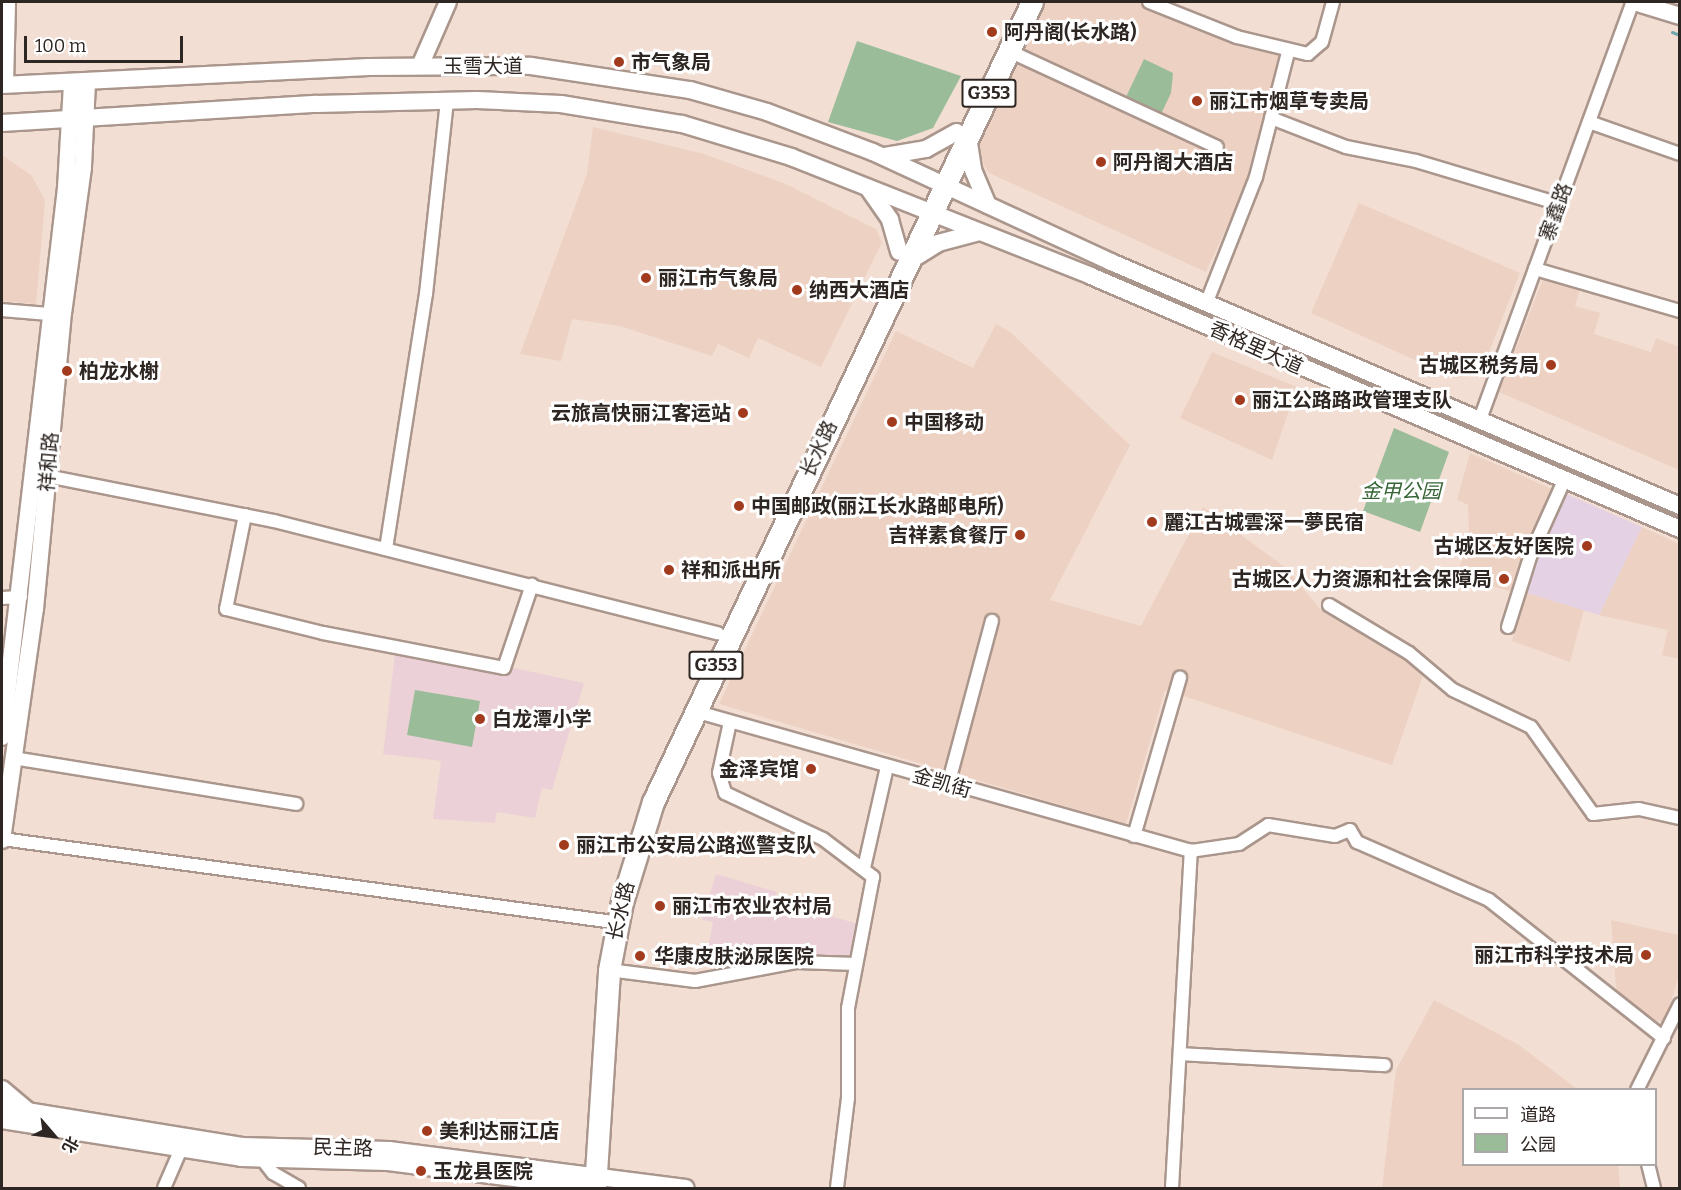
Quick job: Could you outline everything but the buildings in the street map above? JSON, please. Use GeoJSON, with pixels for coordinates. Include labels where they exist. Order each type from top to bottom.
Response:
{"type":"FeatureCollection","features":[{"type":"Feature","properties":{"kind":"highway","name":"长水路"},"geometry":{"type":"LineString","coordinates":[[588,1184],[609,970],[641,835],[694,711],[962,135],[1019,2]]}},
{"type":"Feature","properties":{"kind":"highway","name":"长水路"},"geometry":{"type":"LineString","coordinates":[[962,135],[1009,51],[1032,2]]}},
{"type":"Feature","properties":{"kind":"highway","name":"长水路"},"geometry":{"type":"LineString","coordinates":[[588,1184],[592,1011],[606,921],[642,798],[718,633],[904,257]]}},
{"type":"Feature","properties":{"kind":"main road"},"geometry":{"type":"LineString","coordinates":[[420,66],[448,2]]}},
{"type":"Feature","properties":{"kind":"main road"},"geometry":{"type":"LineString","coordinates":[[1633,2],[1680,16]]}},
{"type":"Feature","properties":{"kind":"main road","name":"玉雪大道"},"geometry":{"type":"LineString","coordinates":[[4,85],[420,66],[531,66],[660,84],[766,112],[882,156],[939,183]]}},
{"type":"Feature","properties":{"kind":"main road","name":"祥和路"},"geometry":{"type":"LineString","coordinates":[[2,839],[35,609],[79,120],[79,83]]}},
{"type":"Feature","properties":{"kind":"main road","name":"玉雪大道"},"geometry":{"type":"LineString","coordinates":[[2,123],[447,101],[529,101],[663,120],[756,145],[926,210]]}},
{"type":"Feature","properties":{"kind":"main road","name":"祥和路"},"geometry":{"type":"LineString","coordinates":[[2,737],[21,597],[49,314],[79,120]]}},
{"type":"Feature","properties":{"kind":"main road"},"geometry":{"type":"LineString","coordinates":[[882,156],[926,149],[962,135],[973,170],[988,205]]}},
{"type":"Feature","properties":{"kind":"main road","name":"香格里大道"},"geometry":{"type":"LineString","coordinates":[[939,183],[1206,303],[1479,422],[1680,506]]}},
{"type":"Feature","properties":{"kind":"main road"},"geometry":{"type":"LineString","coordinates":[[868,187],[890,220],[904,257],[938,243],[980,232]]}},
{"type":"Feature","properties":{"kind":"main road","name":"香格里大道"},"geometry":{"type":"LineString","coordinates":[[926,210],[1680,529]]}},
{"type":"Feature","properties":{"kind":"main road"},"geometry":{"type":"LineString","coordinates":[[2,1089],[29,1120],[2,1135]]}},
{"type":"Feature","properties":{"kind":"main road","name":"民主路"},"geometry":{"type":"LineString","coordinates":[[2,1107],[29,1120],[180,1150],[262,1159],[388,1162],[588,1184],[686,1188]]}},
{"type":"Feature","properties":{"kind":"main road","name":"民主路"},"geometry":{"type":"LineString","coordinates":[[2,1120],[29,1120],[242,1146],[389,1150],[588,1184]]}},
{"type":"Feature","properties":{"kind":"street"},"geometry":{"type":"LineString","coordinates":[[4,85],[9,2]]}},
{"type":"Feature","properties":{"kind":"street"},"geometry":{"type":"LineString","coordinates":[[1149,2],[1217,30],[1288,52],[1308,54],[1319,46],[1333,2]]}},
{"type":"Feature","properties":{"kind":"street","name":"寨鑫路"},"geometry":{"type":"LineString","coordinates":[[1479,422],[1633,2]]}},
{"type":"Feature","properties":{"kind":"street"},"geometry":{"type":"LineString","coordinates":[[1009,51],[1217,147]]}},
{"type":"Feature","properties":{"kind":"street"},"geometry":{"type":"LineString","coordinates":[[1206,303],[1256,177],[1288,52]]}},
{"type":"Feature","properties":{"kind":"street"},"geometry":{"type":"LineString","coordinates":[[386,549],[426,287],[447,101]]}},
{"type":"Feature","properties":{"kind":"street"},"geometry":{"type":"LineString","coordinates":[[1271,118],[1346,147],[1416,161],[1558,204]]}},
{"type":"Feature","properties":{"kind":"street"},"geometry":{"type":"LineString","coordinates":[[1589,122],[1680,154]]}},
{"type":"Feature","properties":{"kind":"street"},"geometry":{"type":"LineString","coordinates":[[1535,269],[1680,311]]}},
{"type":"Feature","properties":{"kind":"street"},"geometry":{"type":"LineString","coordinates":[[2,310],[49,314]]}},
{"type":"Feature","properties":{"kind":"street"},"geometry":{"type":"LineString","coordinates":[[47,476],[245,515],[718,633]]}},
{"type":"Feature","properties":{"kind":"street"},"geometry":{"type":"LineString","coordinates":[[1508,627],[1531,554],[1564,481]]}},
{"type":"Feature","properties":{"kind":"street"},"geometry":{"type":"LineString","coordinates":[[245,515],[226,609],[302,628],[504,668],[532,585]]}},
{"type":"Feature","properties":{"kind":"street"},"geometry":{"type":"LineString","coordinates":[[2,598],[21,597]]}},
{"type":"Feature","properties":{"kind":"street"},"geometry":{"type":"LineString","coordinates":[[1329,605],[1409,652],[1453,690],[1531,727],[1593,814],[1639,810],[1680,818]]}},
{"type":"Feature","properties":{"kind":"street"},"geometry":{"type":"LineString","coordinates":[[948,785],[992,621]]}},
{"type":"Feature","properties":{"kind":"street"},"geometry":{"type":"LineString","coordinates":[[1134,836],[1180,678]]}},
{"type":"Feature","properties":{"kind":"street","name":"金凯街"},"geometry":{"type":"LineString","coordinates":[[694,711],[948,785],[1191,851]]}},
{"type":"Feature","properties":{"kind":"street"},"geometry":{"type":"LineString","coordinates":[[730,722],[719,773],[725,793],[824,839],[873,877],[846,1022],[848,1098],[837,1188]]}},
{"type":"Feature","properties":{"kind":"street"},"geometry":{"type":"LineString","coordinates":[[13,758],[296,804]]}},
{"type":"Feature","properties":{"kind":"street"},"geometry":{"type":"LineString","coordinates":[[864,868],[887,767]]}},
{"type":"Feature","properties":{"kind":"street"},"geometry":{"type":"LineString","coordinates":[[1172,1188],[1191,851],[1239,844],[1268,825],[1335,836],[1350,830],[1357,842],[1489,900],[1664,1038]]}},
{"type":"Feature","properties":{"kind":"street"},"geometry":{"type":"LineString","coordinates":[[2,839],[606,921]]}},
{"type":"Feature","properties":{"kind":"street"},"geometry":{"type":"LineString","coordinates":[[609,970],[695,981],[797,962],[856,964]]}},
{"type":"Feature","properties":{"kind":"street"},"geometry":{"type":"LineString","coordinates":[[1638,1088],[1680,1004]]}},
{"type":"Feature","properties":{"kind":"street"},"geometry":{"type":"LineString","coordinates":[[1180,1054],[1385,1065]]}},
{"type":"Feature","properties":{"kind":"street"},"geometry":{"type":"LineString","coordinates":[[164,1188],[180,1150]]}},
{"type":"Feature","properties":{"kind":"street"},"geometry":{"type":"LineString","coordinates":[[262,1159],[273,1173],[300,1188]]}},
{"type":"Feature","properties":{"kind":"street"},"geometry":{"type":"LineString","coordinates":[[1648,1166],[1654,1188]]}},
{"type":"Feature","properties":{"kind":"shaded area"},"geometry":{"type":"Polygon","coordinates":[[[1046,2],[1141,2],[1220,36],[1283,55],[1245,187],[1206,272],[989,173],[985,167],[978,147],[1018,60],[1221,156],[1226,148],[1019,53],[1046,2]]]}},
{"type":"Feature","properties":{"kind":"shaded area","name":"丽江市气象局"},"geometry":{"type":"Polygon","coordinates":[[[593,127],[704,154],[786,184],[876,229],[882,242],[821,367],[758,338],[749,358],[718,344],[712,356],[620,326],[572,319],[561,361],[520,354],[587,174],[593,127]]]}},
{"type":"Feature","properties":{"kind":"shaded area"},"geometry":{"type":"Polygon","coordinates":[[[2,155],[31,175],[45,200],[36,304],[2,301],[2,155]]]}},
{"type":"Feature","properties":{"kind":"shaded area"},"geometry":{"type":"Polygon","coordinates":[[[1359,203],[1520,273],[1480,375],[1455,378],[1311,313],[1359,203]]]}},
{"type":"Feature","properties":{"kind":"shaded area"},"geometry":{"type":"Polygon","coordinates":[[[1543,279],[1580,289],[1575,306],[1600,313],[1594,334],[1651,352],[1656,338],[1679,347],[1679,470],[1499,392],[1543,279]]]}},
{"type":"Feature","properties":{"kind":"shaded area"},"geometry":{"type":"Polygon","coordinates":[[[996,324],[1010,332],[1130,445],[1050,600],[1141,626],[1203,507],[1286,568],[1321,610],[1425,670],[1392,765],[1165,690],[1126,824],[719,704],[896,331],[973,368],[996,324]]]}},
{"type":"Feature","properties":{"kind":"shaded area","name":"丽江公路路政管理支队"},"geometry":{"type":"Polygon","coordinates":[[[1212,352],[1297,387],[1272,460],[1180,418],[1212,352]]]}},
{"type":"Feature","properties":{"kind":"shaded area"},"geometry":{"type":"Polygon","coordinates":[[[1470,453],[1552,489],[1513,592],[1457,576],[1469,539],[1468,505],[1457,500],[1470,453]]]}},
{"type":"Feature","properties":{"kind":"shaded area","name":"古城区友好医院"},"geometry":{"type":"Polygon","coordinates":[[[1564,493],[1642,527],[1599,615],[1524,592],[1564,493]]]}},
{"type":"Feature","properties":{"kind":"shaded area"},"geometry":{"type":"Polygon","coordinates":[[[1642,527],[1679,544],[1679,659],[1662,655],[1668,630],[1599,615],[1642,527]]]}},
{"type":"Feature","properties":{"kind":"shaded area"},"geometry":{"type":"Polygon","coordinates":[[[1524,592],[1584,610],[1570,662],[1512,641],[1524,592]]]}},
{"type":"Feature","properties":{"kind":"shaded area","name":"白龙潭小学"},"geometry":{"type":"Polygon","coordinates":[[[395,654],[508,673],[509,667],[584,683],[552,790],[542,788],[535,818],[497,812],[495,823],[433,819],[441,761],[383,754],[395,654]]]}},
{"type":"Feature","properties":{"kind":"shaded area"},"geometry":{"type":"Polygon","coordinates":[[[716,874],[777,892],[775,901],[859,924],[852,960],[733,971],[705,966],[713,922],[702,920],[716,874]]]}},
{"type":"Feature","properties":{"kind":"shaded area","name":"丽江市科学技术局"},"geometry":{"type":"Polygon","coordinates":[[[1611,920],[1679,935],[1679,974],[1665,1023],[1634,1014],[1623,1001],[1616,987],[1611,920]]]}},
{"type":"Feature","properties":{"kind":"shaded area"},"geometry":{"type":"Polygon","coordinates":[[[1434,1000],[1519,1045],[1576,1088],[1462,1088],[1462,1166],[1618,1166],[1620,1188],[1382,1188],[1396,1070],[1434,1000]]]}},
{"type":"Feature","properties":{"kind":"green space"},"geometry":{"type":"Polygon","coordinates":[[[857,41],[961,76],[933,128],[897,141],[828,122],[857,41]]]}},
{"type":"Feature","properties":{"kind":"green space"},"geometry":{"type":"Polygon","coordinates":[[[1144,59],[1173,73],[1171,93],[1161,114],[1126,97],[1144,59]]]}},
{"type":"Feature","properties":{"kind":"green space","name":"金甲公园"},"geometry":{"type":"Polygon","coordinates":[[[1394,428],[1449,452],[1420,532],[1363,511],[1394,428]]]}},
{"type":"Feature","properties":{"kind":"green space"},"geometry":{"type":"Polygon","coordinates":[[[415,690],[480,701],[472,747],[407,735],[415,690]]]}},
{"type":"Feature","properties":{"kind":"waterway"},"geometry":{"type":"LineString","coordinates":[[1672,32],[1680,35]]}},
{"type":"Feature","properties":{"kind":"place","name":"阿丹阁(长水路)"},"geometry":{"type":"Point","coordinates":[992,32]}},
{"type":"Feature","properties":{"kind":"place","name":"市气象局"},"geometry":{"type":"Point","coordinates":[619,62]}},
{"type":"Feature","properties":{"kind":"place","name":"丽江市烟草专卖局"},"geometry":{"type":"Point","coordinates":[1197,101]}},
{"type":"Feature","properties":{"kind":"place","name":"阿丹阁大酒店"},"geometry":{"type":"Point","coordinates":[1101,162]}},
{"type":"Feature","properties":{"kind":"place","name":"丽江市气象局"},"geometry":{"type":"Point","coordinates":[646,278]}},
{"type":"Feature","properties":{"kind":"place","name":"纳西大酒店"},"geometry":{"type":"Point","coordinates":[797,290]}},
{"type":"Feature","properties":{"kind":"place","name":"古城区税务局"},"geometry":{"type":"Point","coordinates":[1551,365]}},
{"type":"Feature","properties":{"kind":"place","name":"柏龙水榭"},"geometry":{"type":"Point","coordinates":[67,371]}},
{"type":"Feature","properties":{"kind":"place","name":"丽江公路路政管理支队"},"geometry":{"type":"Point","coordinates":[1240,400]}},
{"type":"Feature","properties":{"kind":"place","name":"云旅高快丽江客运站"},"geometry":{"type":"Point","coordinates":[743,413]}},
{"type":"Feature","properties":{"kind":"place","name":"中国移动"},"geometry":{"type":"Point","coordinates":[892,422]}},
{"type":"Feature","properties":{"kind":"place","name":"中国邮政(丽江长水路邮电所)"},"geometry":{"type":"Point","coordinates":[739,506]}},
{"type":"Feature","properties":{"kind":"place","name":"麗江古城雲深一夢民宿"},"geometry":{"type":"Point","coordinates":[1152,522]}},
{"type":"Feature","properties":{"kind":"place","name":"吉祥素食餐厅"},"geometry":{"type":"Point","coordinates":[1020,535]}},
{"type":"Feature","properties":{"kind":"place","name":"古城区友好医院"},"geometry":{"type":"Point","coordinates":[1587,546]}},
{"type":"Feature","properties":{"kind":"place","name":"祥和派出所"},"geometry":{"type":"Point","coordinates":[669,570]}},
{"type":"Feature","properties":{"kind":"place","name":"古城区人力资源和社会保障局"},"geometry":{"type":"Point","coordinates":[1504,579]}},
{"type":"Feature","properties":{"kind":"place","name":"白龙潭小学"},"geometry":{"type":"Point","coordinates":[480,719]}},
{"type":"Feature","properties":{"kind":"place","name":"金泽宾馆"},"geometry":{"type":"Point","coordinates":[811,769]}},
{"type":"Feature","properties":{"kind":"place","name":"丽江市公安局公路巡警支队"},"geometry":{"type":"Point","coordinates":[564,845]}},
{"type":"Feature","properties":{"kind":"place","name":"丽江市农业农村局"},"geometry":{"type":"Point","coordinates":[660,906]}},
{"type":"Feature","properties":{"kind":"place","name":"丽江市科学技术局"},"geometry":{"type":"Point","coordinates":[1646,955]}},
{"type":"Feature","properties":{"kind":"place","name":"华康皮肤泌尿医院"},"geometry":{"type":"Point","coordinates":[640,956]}},
{"type":"Feature","properties":{"kind":"place","name":"美利达丽江店"},"geometry":{"type":"Point","coordinates":[427,1131]}},
{"type":"Feature","properties":{"kind":"place","name":"玉龙县医院"},"geometry":{"type":"Point","coordinates":[421,1171]}}]}
